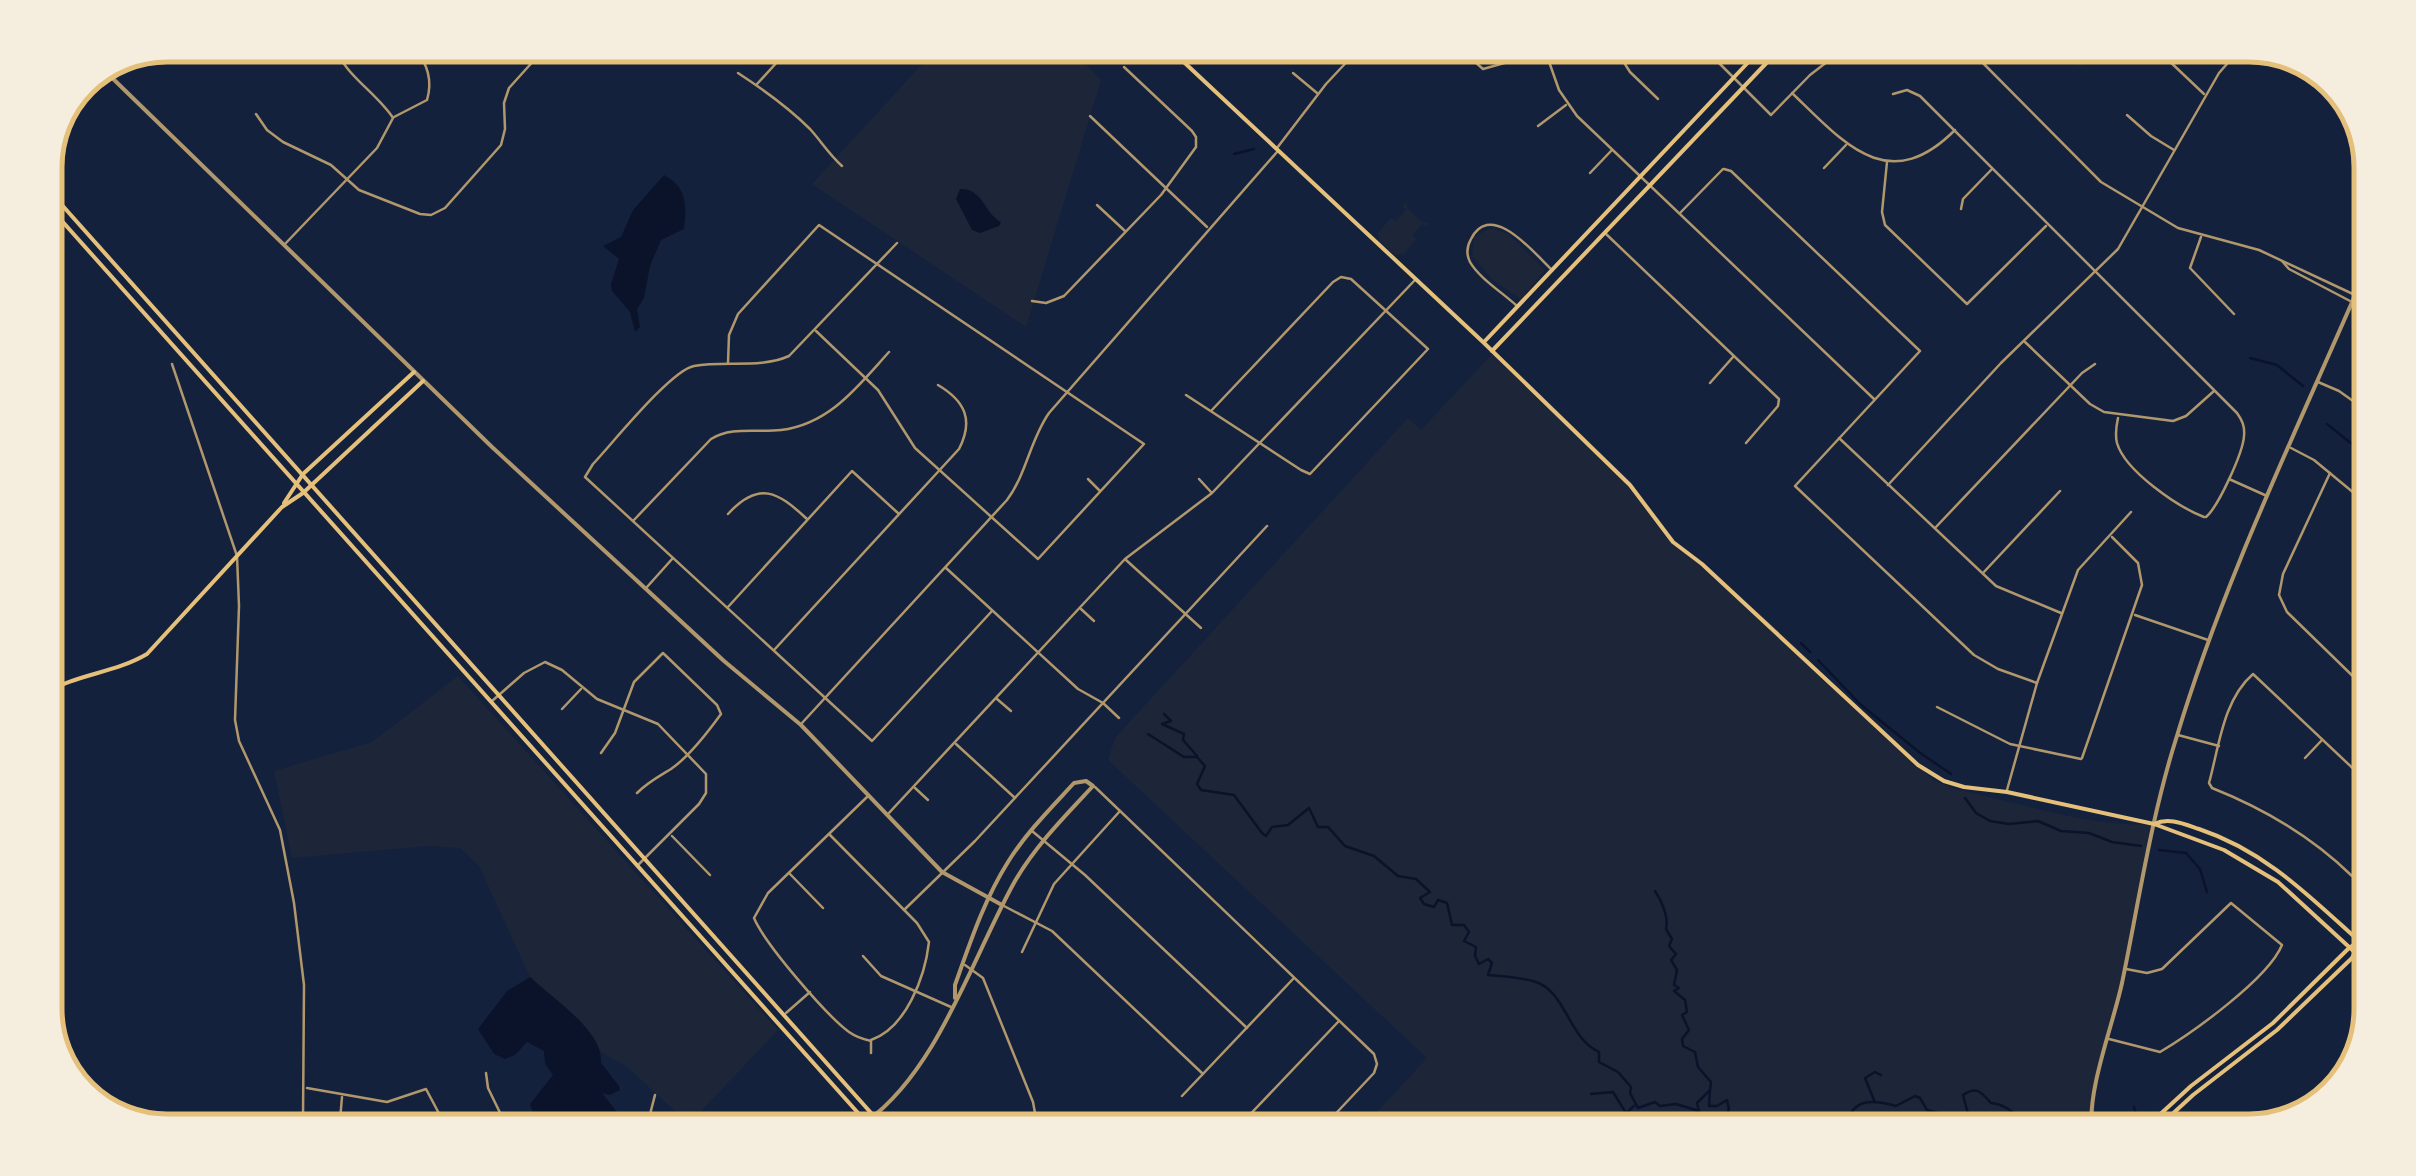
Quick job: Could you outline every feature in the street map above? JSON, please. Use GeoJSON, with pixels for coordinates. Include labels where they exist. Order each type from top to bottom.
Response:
{"type":"FeatureCollection","features":[{"type":"Feature","properties":{"kind":"main road"},"geometry":{"type":"LineString","coordinates":[[1184,62],[1416,278],[1630,486],[1672,542],[1702,564],[1896,748],[1944,781],[2154,824],[2208,843],[2260,870],[2294,894],[2354,952]]}},
{"type":"Feature","properties":{"kind":"main road"},"geometry":{"type":"LineString","coordinates":[[1483,342],[1748,62]]}},
{"type":"Feature","properties":{"kind":"main road"},"geometry":{"type":"LineString","coordinates":[[1492,351],[1767,62]]}},
{"type":"Feature","properties":{"kind":"main road"},"geometry":{"type":"LineString","coordinates":[[63,206],[872,1114]]}},
{"type":"Feature","properties":{"kind":"main road"},"geometry":{"type":"LineString","coordinates":[[63,222],[858,1114]]}},
{"type":"Feature","properties":{"kind":"main road"},"geometry":{"type":"LineString","coordinates":[[1546,277],[1554,285]]}},
{"type":"Feature","properties":{"kind":"main road"},"geometry":{"type":"LineString","coordinates":[[1520,304],[1531,310]]}},
{"type":"Feature","properties":{"kind":"main road"},"geometry":{"type":"LineString","coordinates":[[282,508],[294,483],[414,372]]}},
{"type":"Feature","properties":{"kind":"main road"},"geometry":{"type":"LineString","coordinates":[[63,683],[147,654],[282,508],[424,382]]}},
{"type":"Feature","properties":{"kind":"main road"},"geometry":{"type":"LineString","coordinates":[[2154,824],[2163,820],[2182,823],[2230,841],[2266,861],[2354,935]]}},
{"type":"Feature","properties":{"kind":"main road"},"geometry":{"type":"LineString","coordinates":[[2260,870],[2266,861]]}},
{"type":"Feature","properties":{"kind":"main road"},"geometry":{"type":"LineString","coordinates":[[2160,1114],[2273,1023],[2354,945]]}},
{"type":"Feature","properties":{"kind":"main road"},"geometry":{"type":"LineString","coordinates":[[2172,1114],[2277,1030],[2354,959]]}},
{"type":"Feature","properties":{"kind":"street"},"geometry":{"type":"LineString","coordinates":[[344,62],[383,102],[393,118]]}},
{"type":"Feature","properties":{"kind":"street"},"geometry":{"type":"LineString","coordinates":[[283,246],[377,148],[393,118],[427,100],[431,86],[425,62]]}},
{"type":"Feature","properties":{"kind":"street"},"geometry":{"type":"LineString","coordinates":[[256,114],[267,130],[283,142],[331,165],[359,190],[431,215],[445,208],[502,145],[506,129],[504,103],[509,88],[532,62]]}},
{"type":"Feature","properties":{"kind":"street"},"geometry":{"type":"LineString","coordinates":[[756,85],[776,62]]}},
{"type":"Feature","properties":{"kind":"street"},"geometry":{"type":"LineString","coordinates":[[800,725],[991,518],[1020,479],[1042,422],[1277,150],[1347,62]]}},
{"type":"Feature","properties":{"kind":"street"},"geometry":{"type":"LineString","coordinates":[[1476,62],[1484,69],[1510,62]]}},
{"type":"Feature","properties":{"kind":"street"},"geometry":{"type":"LineString","coordinates":[[1547,62],[1567,104],[1875,400]]}},
{"type":"Feature","properties":{"kind":"street"},"geometry":{"type":"LineString","coordinates":[[1623,62],[1658,98]]}},
{"type":"Feature","properties":{"kind":"street"},"geometry":{"type":"LineString","coordinates":[[1718,62],[1771,115],[1828,62]]}},
{"type":"Feature","properties":{"kind":"street"},"geometry":{"type":"LineString","coordinates":[[1981,62],[2104,184],[2178,228],[2259,250],[2353,294]]}},
{"type":"Feature","properties":{"kind":"street"},"geometry":{"type":"LineString","coordinates":[[2172,62],[2206,96]]}},
{"type":"Feature","properties":{"kind":"street"},"geometry":{"type":"LineString","coordinates":[[1888,485],[2024,341],[2118,249],[2229,62]]}},
{"type":"Feature","properties":{"kind":"street"},"geometry":{"type":"LineString","coordinates":[[1032,301],[1046,304],[1064,296],[1166,189],[1194,150],[1197,141],[1192,131],[1124,67]]}},
{"type":"Feature","properties":{"kind":"street"},"geometry":{"type":"LineString","coordinates":[[738,73],[810,129],[824,150],[842,166]]}},
{"type":"Feature","properties":{"kind":"street"},"geometry":{"type":"LineString","coordinates":[[1293,73],[1318,94]]}},
{"type":"Feature","properties":{"kind":"street"},"geometry":{"type":"LineString","coordinates":[[113,79],[566,516],[800,725],[942,872],[1058,936],[1203,1074]]}},
{"type":"Feature","properties":{"kind":"street"},"geometry":{"type":"LineString","coordinates":[[1894,94],[1907,90],[1916,93],[2237,413],[2244,426],[2242,445],[2214,508],[2206,517]]}},
{"type":"Feature","properties":{"kind":"street"},"geometry":{"type":"LineString","coordinates":[[1792,93],[1846,144],[1865,156],[1887,162],[1924,156],[1954,130]]}},
{"type":"Feature","properties":{"kind":"street"},"geometry":{"type":"LineString","coordinates":[[1538,126],[1567,104]]}},
{"type":"Feature","properties":{"kind":"street"},"geometry":{"type":"LineString","coordinates":[[2127,115],[2175,151]]}},
{"type":"Feature","properties":{"kind":"street"},"geometry":{"type":"LineString","coordinates":[[1090,116],[1208,228]]}},
{"type":"Feature","properties":{"kind":"street"},"geometry":{"type":"LineString","coordinates":[[1197,141],[1203,140]]}},
{"type":"Feature","properties":{"kind":"street"},"geometry":{"type":"LineString","coordinates":[[1824,168],[1846,144]]}},
{"type":"Feature","properties":{"kind":"street"},"geometry":{"type":"LineString","coordinates":[[1590,173],[1612,150]]}},
{"type":"Feature","properties":{"kind":"street"},"geometry":{"type":"LineString","coordinates":[[1887,162],[1882,212],[1885,225],[1966,304],[2049,224]]}},
{"type":"Feature","properties":{"kind":"street"},"geometry":{"type":"LineString","coordinates":[[1680,213],[1724,166],[1920,352],[1795,486],[1974,655],[1998,669],[2038,683]]}},
{"type":"Feature","properties":{"kind":"street"},"geometry":{"type":"LineString","coordinates":[[1961,208],[1963,198],[1993,168]]}},
{"type":"Feature","properties":{"kind":"street"},"geometry":{"type":"LineString","coordinates":[[1098,205],[1126,232]]}},
{"type":"Feature","properties":{"kind":"street"},"geometry":{"type":"LineString","coordinates":[[1520,304],[1472,264],[1468,246],[1474,233],[1489,225],[1504,227],[1552,270]]}},
{"type":"Feature","properties":{"kind":"street"},"geometry":{"type":"LineString","coordinates":[[728,363],[729,335],[738,314],[819,226],[1144,444],[1038,560],[910,441],[884,397],[816,331]]}},
{"type":"Feature","properties":{"kind":"street"},"geometry":{"type":"LineString","coordinates":[[1605,233],[1780,401],[1746,444]]}},
{"type":"Feature","properties":{"kind":"street"},"geometry":{"type":"LineString","coordinates":[[2201,236],[2190,268],[2234,314]]}},
{"type":"Feature","properties":{"kind":"street"},"geometry":{"type":"LineString","coordinates":[[897,243],[798,350],[782,359],[689,366],[676,375],[585,474],[587,480],[872,742],[992,611]]}},
{"type":"Feature","properties":{"kind":"street"},"geometry":{"type":"LineString","coordinates":[[2093,1114],[2095,1090],[2177,735],[2209,640],[2352,302],[2289,269],[2280,260]]}},
{"type":"Feature","properties":{"kind":"street"},"geometry":{"type":"LineString","coordinates":[[1186,395],[1260,443],[1310,474],[1428,349],[1351,279],[1341,277],[1211,411]]}},
{"type":"Feature","properties":{"kind":"street"},"geometry":{"type":"LineString","coordinates":[[887,816],[1125,558],[1212,492],[1416,278]]}},
{"type":"Feature","properties":{"kind":"street"},"geometry":{"type":"LineString","coordinates":[[2024,341],[2098,410],[2173,421],[2186,416],[2214,390]]}},
{"type":"Feature","properties":{"kind":"street"},"geometry":{"type":"LineString","coordinates":[[632,522],[714,436],[785,430],[810,423],[834,408],[889,352]]}},
{"type":"Feature","properties":{"kind":"street"},"geometry":{"type":"LineString","coordinates":[[1710,383],[1734,356]]}},
{"type":"Feature","properties":{"kind":"street"},"geometry":{"type":"LineString","coordinates":[[172,364],[237,556],[235,720],[249,764],[275,815],[286,857],[304,985],[303,1114]]}},
{"type":"Feature","properties":{"kind":"street"},"geometry":{"type":"LineString","coordinates":[[1934,529],[2070,385],[2096,364]]}},
{"type":"Feature","properties":{"kind":"street"},"geometry":{"type":"LineString","coordinates":[[2318,382],[2353,400]]}},
{"type":"Feature","properties":{"kind":"street"},"geometry":{"type":"LineString","coordinates":[[774,650],[959,449],[967,418],[959,399],[938,385]]}},
{"type":"Feature","properties":{"kind":"street"},"geometry":{"type":"LineString","coordinates":[[2118,415],[2116,435],[2124,456],[2175,504],[2206,517]]}},
{"type":"Feature","properties":{"kind":"street"},"geometry":{"type":"LineString","coordinates":[[1839,438],[2006,593],[2062,614]]}},
{"type":"Feature","properties":{"kind":"street"},"geometry":{"type":"LineString","coordinates":[[2289,447],[2306,455],[2353,492]]}},
{"type":"Feature","properties":{"kind":"street"},"geometry":{"type":"LineString","coordinates":[[727,608],[852,471],[900,514]]}},
{"type":"Feature","properties":{"kind":"street"},"geometry":{"type":"LineString","coordinates":[[2330,473],[2283,574],[2279,595],[2289,615],[2354,676]]}},
{"type":"Feature","properties":{"kind":"street"},"geometry":{"type":"LineString","coordinates":[[1200,479],[1212,492]]}},
{"type":"Feature","properties":{"kind":"street"},"geometry":{"type":"LineString","coordinates":[[2228,479],[2268,496]]}},
{"type":"Feature","properties":{"kind":"street"},"geometry":{"type":"LineString","coordinates":[[1088,480],[1102,492]]}},
{"type":"Feature","properties":{"kind":"street"},"geometry":{"type":"LineString","coordinates":[[1982,574],[2060,492]]}},
{"type":"Feature","properties":{"kind":"street"},"geometry":{"type":"LineString","coordinates":[[728,514],[745,498],[766,493],[784,499],[808,520]]}},
{"type":"Feature","properties":{"kind":"street"},"geometry":{"type":"LineString","coordinates":[[2007,792],[2038,683],[2078,570],[2132,512]]}},
{"type":"Feature","properties":{"kind":"street"},"geometry":{"type":"LineString","coordinates":[[2206,517],[2208,526]]}},
{"type":"Feature","properties":{"kind":"street"},"geometry":{"type":"LineString","coordinates":[[904,910],[1015,798],[1267,526]]}},
{"type":"Feature","properties":{"kind":"street"},"geometry":{"type":"LineString","coordinates":[[1937,707],[1973,728],[2020,747],[2083,760],[2142,585],[2142,572],[2134,558],[2110,534]]}},
{"type":"Feature","properties":{"kind":"street"},"geometry":{"type":"LineString","coordinates":[[647,587],[672,558]]}},
{"type":"Feature","properties":{"kind":"street"},"geometry":{"type":"LineString","coordinates":[[1125,558],[1201,628]]}},
{"type":"Feature","properties":{"kind":"street"},"geometry":{"type":"LineString","coordinates":[[945,567],[1080,690],[1119,718]]}},
{"type":"Feature","properties":{"kind":"street"},"geometry":{"type":"LineString","coordinates":[[1080,608],[1094,621]]}},
{"type":"Feature","properties":{"kind":"street"},"geometry":{"type":"LineString","coordinates":[[2132,614],[2209,640]]}},
{"type":"Feature","properties":{"kind":"street"},"geometry":{"type":"LineString","coordinates":[[601,753],[612,738],[634,682],[662,653],[717,705],[721,714],[687,753],[638,793]]}},
{"type":"Feature","properties":{"kind":"street"},"geometry":{"type":"LineString","coordinates":[[491,702],[524,673],[545,662],[562,670],[600,701],[658,724],[706,774],[708,783],[699,804],[638,866]]}},
{"type":"Feature","properties":{"kind":"street"},"geometry":{"type":"LineString","coordinates":[[2354,769],[2254,674],[2233,701],[2210,785],[2282,821],[2354,876]]}},
{"type":"Feature","properties":{"kind":"street"},"geometry":{"type":"LineString","coordinates":[[562,710],[582,688]]}},
{"type":"Feature","properties":{"kind":"street"},"geometry":{"type":"LineString","coordinates":[[996,698],[1011,711]]}},
{"type":"Feature","properties":{"kind":"street"},"geometry":{"type":"LineString","coordinates":[[2177,735],[2220,746]]}},
{"type":"Feature","properties":{"kind":"street"},"geometry":{"type":"LineString","coordinates":[[2306,758],[2324,739]]}},
{"type":"Feature","properties":{"kind":"street"},"geometry":{"type":"LineString","coordinates":[[955,743],[1015,798]]}},
{"type":"Feature","properties":{"kind":"street"},"geometry":{"type":"LineString","coordinates":[[955,998],[955,985],[988,898],[1031,830],[1074,783],[1086,781],[1339,1020],[1376,1060],[1374,1073],[1335,1114]]}},
{"type":"Feature","properties":{"kind":"street"},"geometry":{"type":"LineString","coordinates":[[876,1114],[916,1070],[1002,906],[1044,840],[1093,786]]}},
{"type":"Feature","properties":{"kind":"street"},"geometry":{"type":"LineString","coordinates":[[914,787],[928,800]]}},
{"type":"Feature","properties":{"kind":"street"},"geometry":{"type":"LineString","coordinates":[[830,834],[904,910],[929,942],[915,991],[896,1026],[886,1036],[871,1041],[845,1029],[762,936],[754,918],[762,900],[788,872],[868,796]]}},
{"type":"Feature","properties":{"kind":"street"},"geometry":{"type":"LineString","coordinates":[[1022,952],[1054,884],[1120,811]]}},
{"type":"Feature","properties":{"kind":"street"},"geometry":{"type":"LineString","coordinates":[[1031,830],[1246,1028]]}},
{"type":"Feature","properties":{"kind":"street"},"geometry":{"type":"LineString","coordinates":[[671,835],[710,874]]}},
{"type":"Feature","properties":{"kind":"street"},"geometry":{"type":"LineString","coordinates":[[788,872],[823,908]]}},
{"type":"Feature","properties":{"kind":"street"},"geometry":{"type":"LineString","coordinates":[[2110,1038],[2161,1054],[2226,1005],[2282,948],[2280,941],[2230,904],[2162,969],[2147,973],[2125,969]]}},
{"type":"Feature","properties":{"kind":"street"},"geometry":{"type":"LineString","coordinates":[[863,956],[882,976],[951,1007]]}},
{"type":"Feature","properties":{"kind":"street"},"geometry":{"type":"LineString","coordinates":[[963,963],[985,983],[1036,1114]]}},
{"type":"Feature","properties":{"kind":"street"},"geometry":{"type":"LineString","coordinates":[[1182,1096],[1294,978]]}},
{"type":"Feature","properties":{"kind":"street"},"geometry":{"type":"LineString","coordinates":[[784,1015],[811,991]]}},
{"type":"Feature","properties":{"kind":"street"},"geometry":{"type":"LineString","coordinates":[[1250,1114],[1339,1020]]}},
{"type":"Feature","properties":{"kind":"street"},"geometry":{"type":"LineString","coordinates":[[871,1041],[871,1053]]}},
{"type":"Feature","properties":{"kind":"street"},"geometry":{"type":"LineString","coordinates":[[486,1073],[486,1083],[501,1114]]}},
{"type":"Feature","properties":{"kind":"street"},"geometry":{"type":"LineString","coordinates":[[304,1088],[390,1102],[426,1089],[440,1114]]}},
{"type":"Feature","properties":{"kind":"street"},"geometry":{"type":"LineString","coordinates":[[341,1114],[343,1094]]}},
{"type":"Feature","properties":{"kind":"street"},"geometry":{"type":"LineString","coordinates":[[650,1114],[655,1096]]}},
{"type":"Feature","properties":{"kind":"shaded area"},"geometry":{"type":"Polygon","coordinates":[[[924,62],[1084,62],[1101,80],[1026,327],[812,184],[924,62]]]}},
{"type":"Feature","properties":{"kind":"shaded area"},"geometry":{"type":"Polygon","coordinates":[[[664,175],[677,185],[684,198],[684,229],[661,240],[637,309],[640,327],[635,332],[630,312],[612,291],[619,259],[603,246],[621,237],[633,210],[664,175]]]}},
{"type":"Feature","properties":{"kind":"shaded area"},"geometry":{"type":"Polygon","coordinates":[[[960,189],[974,192],[1001,222],[999,226],[980,233],[972,230],[956,199],[960,189]]]}},
{"type":"Feature","properties":{"kind":"shaded area"},"geometry":{"type":"Polygon","coordinates":[[[1407,201],[1407,208],[1423,223],[1430,222],[1426,227],[1422,224],[1413,235],[1416,239],[1404,254],[1395,255],[1379,241],[1378,233],[1391,218],[1396,221],[1406,210],[1403,206],[1407,201]]]}},
{"type":"Feature","properties":{"kind":"shaded area"},"geometry":{"type":"Polygon","coordinates":[[[1490,228],[1508,234],[1545,270],[1521,299],[1493,280],[1472,256],[1474,237],[1490,228]]]}},
{"type":"Feature","properties":{"kind":"shaded area"},"geometry":{"type":"Polygon","coordinates":[[[1494,352],[1634,491],[1678,548],[1765,618],[1933,780],[1954,789],[2080,818],[2154,824],[2095,1114],[1375,1114],[1427,1058],[1108,760],[1115,738],[1408,418],[1421,430],[1494,352]]]}},
{"type":"Feature","properties":{"kind":"shaded area"},"geometry":{"type":"Polygon","coordinates":[[[458,676],[778,1030],[699,1114],[678,1114],[626,1066],[602,1053],[588,1031],[530,977],[479,866],[460,848],[427,846],[292,858],[274,771],[372,742],[458,676]]]}},
{"type":"Feature","properties":{"kind":"shaded area"},"geometry":{"type":"Polygon","coordinates":[[[530,977],[586,1027],[600,1051],[601,1063],[619,1086],[620,1090],[610,1095],[602,1093],[617,1114],[533,1114],[530,1104],[553,1075],[545,1064],[544,1051],[527,1042],[505,1059],[494,1054],[478,1029],[507,991],[530,977]]]}},
{"type":"Feature","properties":{"kind":"waterway"},"geometry":{"type":"LineString","coordinates":[[1234,154],[1254,149]]}},
{"type":"Feature","properties":{"kind":"waterway"},"geometry":{"type":"LineString","coordinates":[[2250,358],[2277,365],[2303,386]]}},
{"type":"Feature","properties":{"kind":"waterway"},"geometry":{"type":"LineString","coordinates":[[2327,424],[2353,445]]}},
{"type":"Feature","properties":{"kind":"waterway"},"geometry":{"type":"LineString","coordinates":[[1801,643],[1810,652]]}},
{"type":"Feature","properties":{"kind":"waterway"},"geometry":{"type":"LineString","coordinates":[[1818,660],[1860,704],[1951,774]]}},
{"type":"Feature","properties":{"kind":"waterway"},"geometry":{"type":"LineString","coordinates":[[1164,714],[1171,721],[1162,724],[1184,734],[1183,740],[1197,756]]}},
{"type":"Feature","properties":{"kind":"waterway"},"geometry":{"type":"LineString","coordinates":[[1148,734],[1184,757],[1197,757],[1205,766],[1197,784],[1201,790],[1234,795],[1266,836],[1272,827],[1288,825],[1309,808],[1318,827],[1328,827],[1345,846],[1374,856],[1398,876],[1416,879],[1430,892],[1420,898],[1424,904],[1434,907],[1438,900],[1447,903],[1452,925],[1464,925],[1469,932],[1464,941],[1476,947],[1479,964],[1488,959],[1492,963],[1488,975],[1536,982],[1554,995],[1581,1037],[1599,1052],[1599,1062],[1618,1072],[1631,1087],[1638,1108],[1655,1102],[1699,1111],[1697,1103],[1710,1090],[1709,1106],[1727,1100],[1727,1114]]}},
{"type":"Feature","properties":{"kind":"waterway"},"geometry":{"type":"LineString","coordinates":[[1965,798],[1976,813],[1990,821],[2038,821],[2061,831],[2089,833],[2112,842],[2141,846]]}},
{"type":"Feature","properties":{"kind":"waterway"},"geometry":{"type":"LineString","coordinates":[[2159,850],[2186,853],[2200,869],[2207,892]]}},
{"type":"Feature","properties":{"kind":"waterway"},"geometry":{"type":"LineString","coordinates":[[1655,891],[1672,939],[1669,946],[1676,954],[1671,960],[1677,970],[1674,985],[1679,988],[1674,991],[1685,1000],[1687,1012],[1682,1015],[1689,1030],[1682,1039],[1683,1046],[1695,1052],[1698,1067],[1711,1082],[1710,1090]]}},
{"type":"Feature","properties":{"kind":"waterway"},"geometry":{"type":"LineString","coordinates":[[1874,1100],[1865,1078],[1875,1072],[1881,1075]]}},
{"type":"Feature","properties":{"kind":"waterway"},"geometry":{"type":"LineString","coordinates":[[1968,1114],[1963,1095],[1976,1090],[2014,1114]]}},
{"type":"Feature","properties":{"kind":"waterway"},"geometry":{"type":"LineString","coordinates":[[1591,1094],[1613,1092],[1626,1113],[1634,1106]]}},
{"type":"Feature","properties":{"kind":"waterway"},"geometry":{"type":"LineString","coordinates":[[1850,1114],[1863,1103],[1896,1106],[1915,1096],[1927,1110],[1942,1114]]}},
{"type":"Feature","properties":{"kind":"waterway"},"geometry":{"type":"LineString","coordinates":[[2134,1107],[2136,1114]]}}]}
